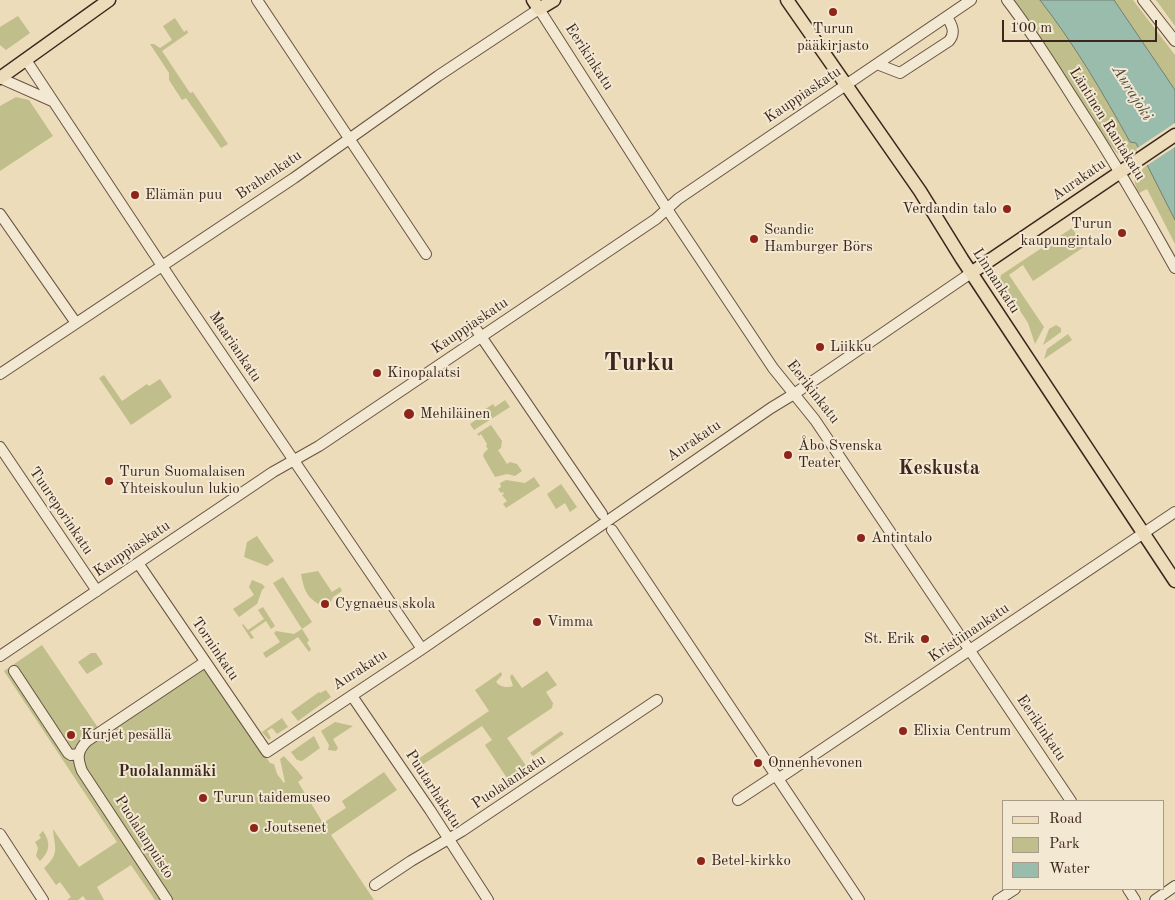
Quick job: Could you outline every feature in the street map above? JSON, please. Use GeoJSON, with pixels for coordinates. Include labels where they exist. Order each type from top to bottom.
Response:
{"type":"FeatureCollection","features":[{"type":"Feature","properties":{"kind":"main road"},"geometry":{"type":"LineString","coordinates":[[0,78],[109,0]]}},
{"type":"Feature","properties":{"kind":"main road","name":"Brahenkatu"},"geometry":{"type":"LineString","coordinates":[[536,5],[554,0]]}},
{"type":"Feature","properties":{"kind":"main road","name":"Linnankatu"},"geometry":{"type":"LineString","coordinates":[[787,0],[920,191],[971,273],[1175,581]]}},
{"type":"Feature","properties":{"kind":"main road","name":"Aurakatu"},"geometry":{"type":"LineString","coordinates":[[971,273],[1175,135]]}},
{"type":"Feature","properties":{"kind":"street"},"geometry":{"type":"LineString","coordinates":[[257,0],[426,254]]}},
{"type":"Feature","properties":{"kind":"street","name":"Kauppiaskatu"},"geometry":{"type":"LineString","coordinates":[[0,656],[273,472],[319,446],[379,406],[478,332],[656,219],[678,199],[971,0]]}},
{"type":"Feature","properties":{"kind":"street","name":"Läntinen Rantakatu"},"geometry":{"type":"LineString","coordinates":[[1007,0],[1044,52],[1120,171],[1175,268]]}},
{"type":"Feature","properties":{"kind":"street"},"geometry":{"type":"LineString","coordinates":[[1143,0],[1175,41]]}},
{"type":"Feature","properties":{"kind":"street","name":"Brahenkatu"},"geometry":{"type":"LineString","coordinates":[[0,374],[294,178],[536,5]]}},
{"type":"Feature","properties":{"kind":"street","name":"Eerikinkatu"},"geometry":{"type":"LineString","coordinates":[[536,5],[667,209],[778,375],[815,420],[969,652],[1070,800]]}},
{"type":"Feature","properties":{"kind":"street"},"geometry":{"type":"LineString","coordinates":[[877,64],[900,73],[949,41],[953,30],[947,17]]}},
{"type":"Feature","properties":{"kind":"street","name":"Maariankatu"},"geometry":{"type":"LineString","coordinates":[[26,60],[162,266],[422,649]]}},
{"type":"Feature","properties":{"kind":"street"},"geometry":{"type":"LineString","coordinates":[[0,78],[53,101]]}},
{"type":"Feature","properties":{"kind":"street"},"geometry":{"type":"LineString","coordinates":[[0,214],[76,323]]}},
{"type":"Feature","properties":{"kind":"street","name":"Aurakatu"},"geometry":{"type":"LineString","coordinates":[[267,752],[422,649],[606,521],[971,273]]}},
{"type":"Feature","properties":{"kind":"street"},"geometry":{"type":"LineString","coordinates":[[478,332],[602,514]]}},
{"type":"Feature","properties":{"kind":"street","name":"Tuureporinkatu"},"geometry":{"type":"LineString","coordinates":[[0,446],[96,591]]}},
{"type":"Feature","properties":{"kind":"street","name":"Kristiinankatu"},"geometry":{"type":"LineString","coordinates":[[738,800],[777,777],[793,770],[1175,512]]}},
{"type":"Feature","properties":{"kind":"street"},"geometry":{"type":"LineString","coordinates":[[612,530],[859,900]]}},
{"type":"Feature","properties":{"kind":"street","name":"Torninkatu"},"geometry":{"type":"LineString","coordinates":[[138,563],[267,752]]}},
{"type":"Feature","properties":{"kind":"street"},"geometry":{"type":"LineString","coordinates":[[14,671],[71,755],[78,754],[81,747],[88,741],[205,662]]}},
{"type":"Feature","properties":{"kind":"street","name":"Puutarhakatu"},"geometry":{"type":"LineString","coordinates":[[352,696],[430,810],[488,900]]}},
{"type":"Feature","properties":{"kind":"street","name":"Puolalankatu"},"geometry":{"type":"LineString","coordinates":[[375,885],[411,861],[448,840],[657,700]]}},
{"type":"Feature","properties":{"kind":"street","name":"Puolalanpuisto"},"geometry":{"type":"LineString","coordinates":[[78,754],[82,770],[167,900]]}},
{"type":"Feature","properties":{"kind":"street"},"geometry":{"type":"LineString","coordinates":[[0,834],[43,900]]}},
{"type":"Feature","properties":{"kind":"street"},"geometry":{"type":"LineString","coordinates":[[1155,900],[1175,886]]}},
{"type":"Feature","properties":{"kind":"street"},"geometry":{"type":"LineString","coordinates":[[998,900],[1013,890]]}},
{"type":"Feature","properties":{"kind":"green space"},"geometry":{"type":"Polygon","coordinates":[[[1012,0],[1133,0],[1175,55],[1175,244],[1147,189],[1139,193],[1135,184],[1135,178],[1146,166],[1135,150],[1128,154],[1120,155],[1112,147],[1110,148],[1012,0]]]}},
{"type":"Feature","properties":{"kind":"green space"},"geometry":{"type":"Polygon","coordinates":[[[1156,0],[1175,0],[1175,26],[1156,0]]]}},
{"type":"Feature","properties":{"kind":"green space"},"geometry":{"type":"Polygon","coordinates":[[[18,16],[30,33],[6,50],[0,45],[0,27],[18,16]]]}},
{"type":"Feature","properties":{"kind":"green space"},"geometry":{"type":"Polygon","coordinates":[[[175,18],[184,32],[187,30],[188,33],[162,51],[190,93],[193,92],[228,144],[221,148],[186,98],[182,100],[169,80],[169,73],[150,44],[160,48],[172,40],[163,26],[175,18]]]}},
{"type":"Feature","properties":{"kind":"green space"},"geometry":{"type":"Polygon","coordinates":[[[16,97],[29,100],[53,136],[0,171],[0,106],[16,97]]]}},
{"type":"Feature","properties":{"kind":"green space"},"geometry":{"type":"Polygon","coordinates":[[[1072,228],[1084,247],[1033,281],[1023,265],[1009,275],[1044,327],[1035,344],[1028,323],[1000,280],[1001,275],[1072,228]]]}},
{"type":"Feature","properties":{"kind":"green space"},"geometry":{"type":"Polygon","coordinates":[[[1056,325],[1061,328],[1061,332],[1043,345],[1049,329],[1056,325]]]}},
{"type":"Feature","properties":{"kind":"green space"},"geometry":{"type":"Polygon","coordinates":[[[1068,334],[1072,340],[1044,359],[1047,349],[1068,334]]]}},
{"type":"Feature","properties":{"kind":"green space"},"geometry":{"type":"Polygon","coordinates":[[[104,375],[122,401],[147,384],[149,386],[160,379],[172,397],[131,425],[99,378],[104,375]]]}},
{"type":"Feature","properties":{"kind":"green space"},"geometry":{"type":"Polygon","coordinates":[[[505,400],[510,407],[474,430],[470,424],[483,415],[481,412],[493,404],[495,407],[505,400]]]}},
{"type":"Feature","properties":{"kind":"green space"},"geometry":{"type":"Polygon","coordinates":[[[491,425],[502,441],[501,448],[498,450],[507,464],[510,462],[517,464],[522,471],[515,476],[507,474],[495,477],[483,456],[488,449],[487,444],[481,434],[479,436],[477,434],[491,425]]]}},
{"type":"Feature","properties":{"kind":"green space"},"geometry":{"type":"Polygon","coordinates":[[[534,477],[540,486],[506,508],[503,504],[507,501],[502,495],[504,494],[503,492],[501,493],[498,489],[501,487],[500,483],[506,480],[525,483],[534,477]]]}},
{"type":"Feature","properties":{"kind":"green space"},"geometry":{"type":"Polygon","coordinates":[[[561,484],[577,507],[570,512],[565,503],[556,509],[547,494],[561,484]]]}},
{"type":"Feature","properties":{"kind":"green space"},"geometry":{"type":"Polygon","coordinates":[[[257,536],[274,561],[267,566],[244,557],[247,542],[257,536]]]}},
{"type":"Feature","properties":{"kind":"green space"},"geometry":{"type":"Polygon","coordinates":[[[318,571],[332,592],[340,587],[342,591],[333,597],[328,609],[309,596],[301,574],[318,571]]]}},
{"type":"Feature","properties":{"kind":"green space"},"geometry":{"type":"Polygon","coordinates":[[[283,577],[312,622],[302,629],[273,583],[283,577]]]}},
{"type":"Feature","properties":{"kind":"green space"},"geometry":{"type":"Polygon","coordinates":[[[252,580],[265,587],[257,604],[239,617],[233,609],[254,595],[249,587],[252,580]]]}},
{"type":"Feature","properties":{"kind":"green space"},"geometry":{"type":"Polygon","coordinates":[[[263,607],[275,626],[271,629],[266,621],[250,632],[254,638],[251,639],[242,625],[248,630],[264,619],[258,610],[263,607]]]}},
{"type":"Feature","properties":{"kind":"green space"},"geometry":{"type":"Polygon","coordinates":[[[302,629],[309,640],[307,643],[311,649],[309,652],[298,637],[266,658],[263,653],[280,642],[274,633],[276,631],[294,634],[302,629]]]}},
{"type":"Feature","properties":{"kind":"green space"},"geometry":{"type":"Polygon","coordinates":[[[42,645],[103,735],[200,670],[210,673],[270,763],[274,764],[277,774],[284,783],[280,759],[284,756],[303,778],[298,782],[323,823],[346,808],[342,801],[384,772],[397,790],[331,835],[374,900],[155,900],[131,865],[97,887],[104,900],[86,900],[83,896],[78,900],[67,900],[71,897],[60,882],[56,885],[44,868],[55,854],[53,829],[79,867],[117,842],[4,671],[42,645]]]}},
{"type":"Feature","properties":{"kind":"green space"},"geometry":{"type":"Polygon","coordinates":[[[91,653],[96,653],[103,664],[87,674],[78,662],[91,653]]]}},
{"type":"Feature","properties":{"kind":"green space"},"geometry":{"type":"Polygon","coordinates":[[[547,671],[557,685],[546,692],[553,703],[552,708],[507,738],[529,770],[513,781],[510,776],[507,778],[485,745],[492,740],[482,726],[422,765],[418,759],[489,711],[475,690],[501,672],[502,675],[496,682],[498,684],[504,687],[513,686],[510,677],[512,674],[522,688],[547,671]]]}},
{"type":"Feature","properties":{"kind":"green space"},"geometry":{"type":"Polygon","coordinates":[[[326,690],[331,697],[298,721],[291,712],[319,692],[326,690]]]}},
{"type":"Feature","properties":{"kind":"green space"},"geometry":{"type":"Polygon","coordinates":[[[282,718],[288,727],[277,734],[272,728],[267,731],[271,738],[269,740],[262,732],[282,718]]]}},
{"type":"Feature","properties":{"kind":"green space"},"geometry":{"type":"Polygon","coordinates":[[[335,722],[353,726],[333,739],[338,748],[336,751],[328,750],[329,745],[321,731],[335,722]]]}},
{"type":"Feature","properties":{"kind":"green space"},"geometry":{"type":"Polygon","coordinates":[[[561,731],[564,734],[533,756],[530,753],[561,731]]]}},
{"type":"Feature","properties":{"kind":"green space"},"geometry":{"type":"Polygon","coordinates":[[[314,736],[320,748],[302,761],[297,760],[291,752],[314,736]]]}},
{"type":"Feature","properties":{"kind":"green space"},"geometry":{"type":"Polygon","coordinates":[[[43,831],[48,847],[46,854],[40,861],[36,856],[38,848],[35,842],[41,838],[39,835],[43,831]]]}},
{"type":"Feature","properties":{"kind":"water","name":"Aurajoki"},"geometry":{"type":"Polygon","coordinates":[[[1040,0],[1114,0],[1175,90],[1175,220],[1136,143],[1130,142],[1088,70],[1040,0]]]}},
{"type":"Feature","properties":{"kind":"pier"},"geometry":{"type":"Polygon","coordinates":[[[1175,123],[1175,147],[1146,166],[1136,149],[1175,123]]]}},
{"type":"Feature","properties":{"kind":"place","name":"Turun pääkirjasto"},"geometry":{"type":"Point","coordinates":[833,12]}},
{"type":"Feature","properties":{"kind":"place","name":"Elämän puu"},"geometry":{"type":"Point","coordinates":[135,195]}},
{"type":"Feature","properties":{"kind":"place","name":"Verdandin talo"},"geometry":{"type":"Point","coordinates":[1007,209]}},
{"type":"Feature","properties":{"kind":"place","name":"Turun kaupungintalo"},"geometry":{"type":"Point","coordinates":[1122,233]}},
{"type":"Feature","properties":{"kind":"place","name":"Scandic Hamburger Börs"},"geometry":{"type":"Point","coordinates":[754,239]}},
{"type":"Feature","properties":{"kind":"place","name":"Liikku"},"geometry":{"type":"Point","coordinates":[820,347]}},
{"type":"Feature","properties":{"kind":"place","name":"Kinopalatsi"},"geometry":{"type":"Point","coordinates":[377,373]}},
{"type":"Feature","properties":{"kind":"place","name":"Mehiläinen"},"geometry":{"type":"Point","coordinates":[409,414]}},
{"type":"Feature","properties":{"kind":"place","name":"Åbo Svenska Teater"},"geometry":{"type":"Point","coordinates":[788,455]}},
{"type":"Feature","properties":{"kind":"place","name":"Turun Suomalaisen Yhteiskoulun lukio"},"geometry":{"type":"Point","coordinates":[109,481]}},
{"type":"Feature","properties":{"kind":"place","name":"Antintalo"},"geometry":{"type":"Point","coordinates":[861,538]}},
{"type":"Feature","properties":{"kind":"place","name":"Cygnaeus skola"},"geometry":{"type":"Point","coordinates":[325,604]}},
{"type":"Feature","properties":{"kind":"place","name":"Vimma"},"geometry":{"type":"Point","coordinates":[537,622]}},
{"type":"Feature","properties":{"kind":"place","name":"St. Erik"},"geometry":{"type":"Point","coordinates":[925,639]}},
{"type":"Feature","properties":{"kind":"place","name":"Elixia Centrum"},"geometry":{"type":"Point","coordinates":[903,731]}},
{"type":"Feature","properties":{"kind":"place","name":"Kurjet pesällä"},"geometry":{"type":"Point","coordinates":[71,735]}},
{"type":"Feature","properties":{"kind":"place","name":"Onnenhevonen"},"geometry":{"type":"Point","coordinates":[758,763]}},
{"type":"Feature","properties":{"kind":"place","name":"Turun taidemuseo"},"geometry":{"type":"Point","coordinates":[203,798]}},
{"type":"Feature","properties":{"kind":"place","name":"Joutsenet"},"geometry":{"type":"Point","coordinates":[254,828]}},
{"type":"Feature","properties":{"kind":"place","name":"Betel-kirkko"},"geometry":{"type":"Point","coordinates":[701,861]}},
{"type":"Feature","properties":{"kind":"district","name":"Turku"},"geometry":{"type":"Point","coordinates":[639,363]}},
{"type":"Feature","properties":{"kind":"district","name":"Keskusta"},"geometry":{"type":"Point","coordinates":[939,469]}},
{"type":"Feature","properties":{"kind":"district","name":"Puolalanmäki"},"geometry":{"type":"Point","coordinates":[167,772]}}]}
